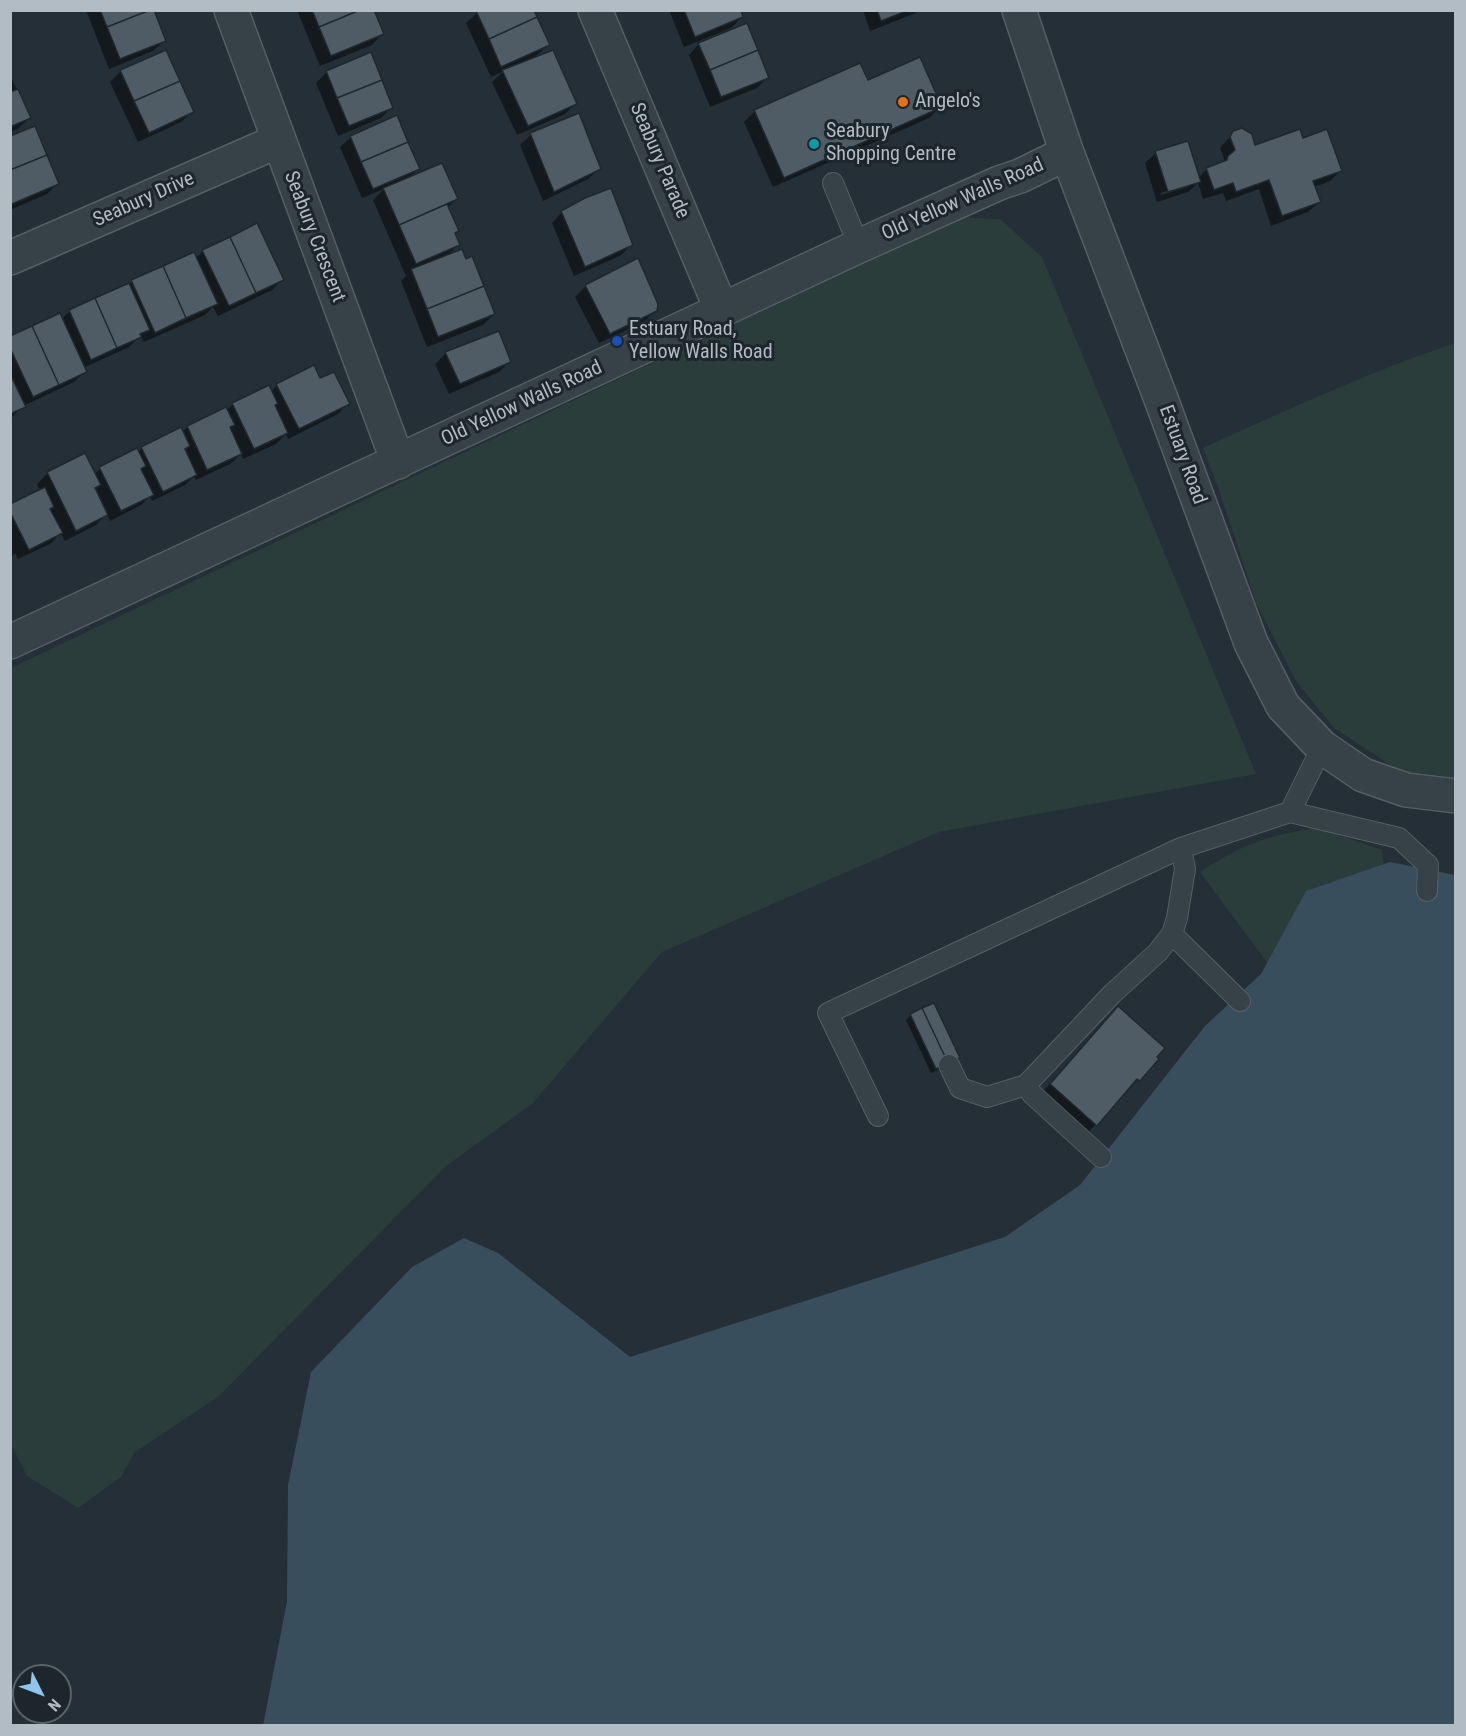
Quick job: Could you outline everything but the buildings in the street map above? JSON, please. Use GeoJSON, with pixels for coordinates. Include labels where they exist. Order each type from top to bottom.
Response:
{"type":"FeatureCollection","features":[{"type":"Feature","properties":{"kind":"street","name":"Seabury Crescent"},"geometry":{"type":"LineString","coordinates":[[231,10],[398,462]]}},
{"type":"Feature","properties":{"kind":"street","name":"Seabury Parade"},"geometry":{"type":"LineString","coordinates":[[595,10],[722,311]]}},
{"type":"Feature","properties":{"kind":"street","name":"Estuary Road"},"geometry":{"type":"LineString","coordinates":[[1019,10],[1067,153],[1251,643],[1283,706],[1322,747],[1363,775],[1406,790],[1455,796]]}},
{"type":"Feature","properties":{"kind":"street","name":"Seabury Drive"},"geometry":{"type":"LineString","coordinates":[[10,258],[278,141]]}},
{"type":"Feature","properties":{"kind":"street","name":"Old Yellow Walls Road"},"geometry":{"type":"LineString","coordinates":[[10,642],[859,246],[999,183],[1020,176],[1067,153]]}},
{"type":"Feature","properties":{"kind":"lane"},"geometry":{"type":"LineString","coordinates":[[833,183],[859,246]]}},
{"type":"Feature","properties":{"kind":"lane"},"geometry":{"type":"LineString","coordinates":[[1290,812],[1322,747]]}},
{"type":"Feature","properties":{"kind":"lane"},"geometry":{"type":"LineString","coordinates":[[878,1116],[828,1013],[1181,848],[1290,812],[1399,838],[1428,865],[1427,891]]}},
{"type":"Feature","properties":{"kind":"lane"},"geometry":{"type":"LineString","coordinates":[[949,1065],[960,1088],[987,1097],[1026,1085],[1112,994],[1158,952],[1172,934],[1185,869],[1181,848]]}},
{"type":"Feature","properties":{"kind":"lane"},"geometry":{"type":"LineString","coordinates":[[1172,934],[1240,1001]]}},
{"type":"Feature","properties":{"kind":"lane"},"geometry":{"type":"LineString","coordinates":[[1026,1085],[1032,1094],[1101,1157]]}},
{"type":"Feature","properties":{"kind":"green space"},"geometry":{"type":"Polygon","coordinates":[[[959,217],[1000,219],[1042,257],[1256,774],[939,832],[662,952],[532,1104],[446,1166],[218,1397],[134,1453],[121,1477],[78,1508],[27,1476],[11,1444],[11,668],[959,217]]]}},
{"type":"Feature","properties":{"kind":"green space"},"geometry":{"type":"Polygon","coordinates":[[[1455,343],[1455,784],[1430,780],[1395,768],[1334,728],[1296,681],[1257,605],[1203,448],[1359,379],[1455,343]]]}},
{"type":"Feature","properties":{"kind":"green space"},"geometry":{"type":"Polygon","coordinates":[[[1319,828],[1382,850],[1384,865],[1280,980],[1200,872],[1256,842],[1270,837],[1319,828]]]}},
{"type":"Feature","properties":{"kind":"water"},"geometry":{"type":"Polygon","coordinates":[[[1390,862],[1455,875],[1455,1725],[263,1726],[287,1601],[288,1485],[311,1372],[412,1267],[464,1238],[498,1253],[630,1357],[1005,1237],[1080,1185],[1205,1026],[1261,974],[1306,891],[1390,862]]]}},
{"type":"Feature","properties":{"kind":"place","name":"Angelo's"},"geometry":{"type":"Point","coordinates":[903,102]}},
{"type":"Feature","properties":{"kind":"place","name":"Seabury Shopping Centre"},"geometry":{"type":"Point","coordinates":[814,144]}},
{"type":"Feature","properties":{"kind":"place","name":"Estuary Road, Yellow Walls Road"},"geometry":{"type":"Point","coordinates":[617,341]}}]}
